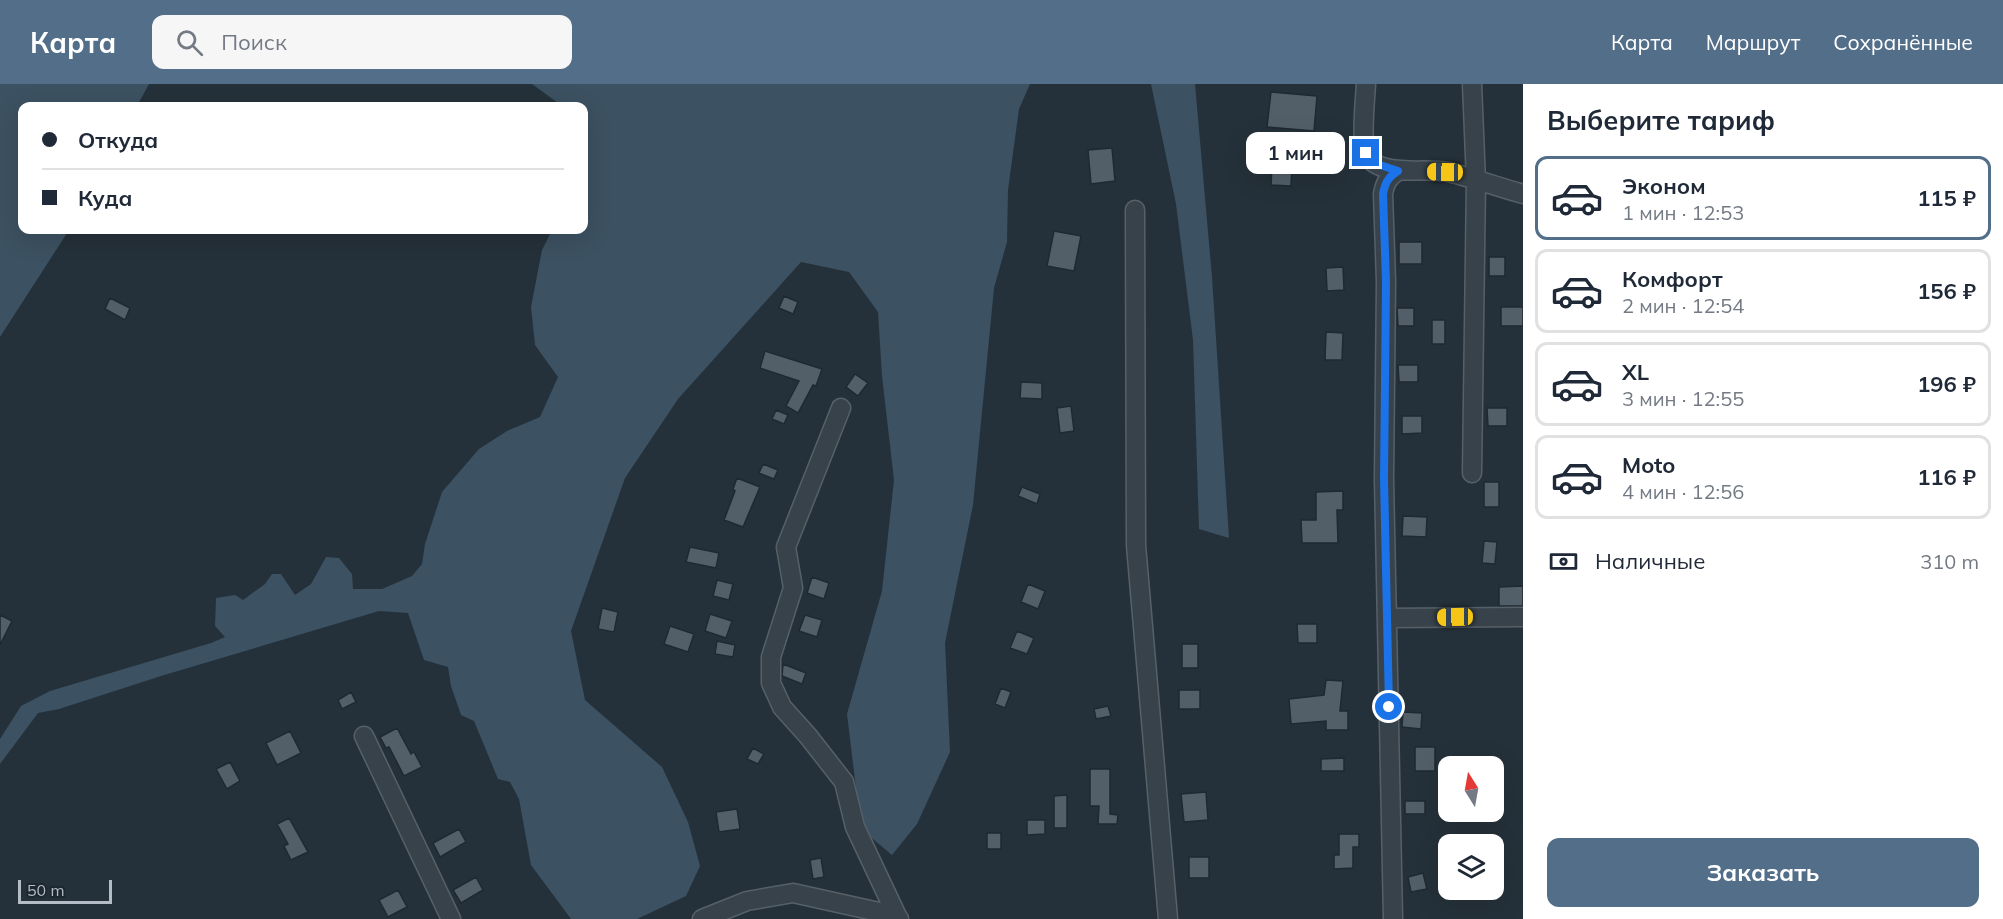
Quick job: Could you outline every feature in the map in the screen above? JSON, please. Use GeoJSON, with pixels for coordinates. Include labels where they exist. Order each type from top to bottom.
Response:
{"type":"FeatureCollection","features":[{"type":"Feature","properties":{"kind":"street"},"geometry":{"type":"LineString","coordinates":[[1366,84],[1364,140],[1366,153],[1374,163],[1398,171],[1445,172],[1523,194]]}},
{"type":"Feature","properties":{"kind":"street"},"geometry":{"type":"LineString","coordinates":[[1472,84],[1476,180],[1472,473]]}},
{"type":"Feature","properties":{"kind":"street"},"geometry":{"type":"LineString","coordinates":[[1393,919],[1384,479],[1386,282],[1383,194],[1389,177],[1398,171]]}},
{"type":"Feature","properties":{"kind":"street"},"geometry":{"type":"LineString","coordinates":[[1135,210],[1136,545],[1167,919]]}},
{"type":"Feature","properties":{"kind":"street"},"geometry":{"type":"LineString","coordinates":[[841,408],[786,547],[793,588],[771,657],[771,683],[782,707],[844,782],[855,827],[898,918]]}},
{"type":"Feature","properties":{"kind":"street"},"geometry":{"type":"LineString","coordinates":[[1387,618],[1523,617]]}},
{"type":"Feature","properties":{"kind":"street"},"geometry":{"type":"LineString","coordinates":[[364,736],[451,919]]}},
{"type":"Feature","properties":{"kind":"street"},"geometry":{"type":"LineString","coordinates":[[702,919],[747,901],[793,893],[898,918]]}},
{"type":"Feature","properties":{"kind":"water"},"geometry":{"type":"Polygon","coordinates":[[[0,84],[149,84],[139,102],[18,102],[18,234],[66,234],[0,337],[0,84]]]}},
{"type":"Feature","properties":{"kind":"water"},"geometry":{"type":"Polygon","coordinates":[[[532,84],[1030,84],[1019,109],[1008,190],[1007,242],[994,288],[973,505],[945,643],[950,752],[917,824],[892,855],[861,829],[847,714],[882,591],[894,480],[882,376],[878,312],[849,272],[801,262],[678,399],[625,478],[571,631],[585,700],[662,767],[688,822],[700,866],[686,896],[637,919],[571,919],[531,865],[519,799],[510,782],[498,779],[474,721],[461,715],[451,686],[448,667],[424,660],[408,613],[379,611],[59,709],[38,713],[0,764],[0,739],[21,706],[50,691],[225,637],[215,626],[216,598],[235,595],[243,600],[265,584],[272,574],[281,574],[295,595],[311,584],[326,557],[339,558],[352,574],[353,589],[382,589],[412,576],[422,564],[425,544],[442,492],[479,449],[507,431],[540,417],[558,377],[535,345],[531,307],[542,250],[550,234],[588,234],[588,102],[557,102],[532,84]]]}},
{"type":"Feature","properties":{"kind":"water"},"geometry":{"type":"Polygon","coordinates":[[[1151,84],[1195,84],[1212,277],[1229,538],[1199,529],[1193,340],[1176,204],[1151,84]]]}},
{"type":"Feature","properties":{"kind":"building"},"geometry":{"type":"Polygon","coordinates":[[[1271,92],[1317,96],[1314,131],[1267,127],[1271,92]]]}},
{"type":"Feature","properties":{"kind":"building"},"geometry":{"type":"Polygon","coordinates":[[[1112,148],[1115,181],[1091,184],[1088,150],[1112,148]]]}},
{"type":"Feature","properties":{"kind":"building"},"geometry":{"type":"Polygon","coordinates":[[[1299,151],[1328,152],[1326,173],[1298,171],[1299,151]]]}},
{"type":"Feature","properties":{"kind":"building"},"geometry":{"type":"Polygon","coordinates":[[[1272,165],[1292,166],[1291,186],[1271,185],[1272,165]]]}},
{"type":"Feature","properties":{"kind":"building"},"geometry":{"type":"Polygon","coordinates":[[[1054,231],[1081,236],[1074,271],[1047,266],[1054,231]]]}},
{"type":"Feature","properties":{"kind":"building"},"geometry":{"type":"Polygon","coordinates":[[[1399,242],[1422,242],[1422,264],[1399,264],[1399,242]]]}},
{"type":"Feature","properties":{"kind":"building"},"geometry":{"type":"Polygon","coordinates":[[[1489,257],[1505,257],[1505,276],[1489,276],[1489,257]]]}},
{"type":"Feature","properties":{"kind":"building"},"geometry":{"type":"Polygon","coordinates":[[[1343,267],[1344,290],[1327,291],[1326,268],[1343,267]]]}},
{"type":"Feature","properties":{"kind":"building"},"geometry":{"type":"Polygon","coordinates":[[[784,296],[798,302],[793,314],[779,308],[784,296]]]}},
{"type":"Feature","properties":{"kind":"building"},"geometry":{"type":"Polygon","coordinates":[[[110,298],[130,308],[125,320],[105,309],[110,298]]]}},
{"type":"Feature","properties":{"kind":"building"},"geometry":{"type":"Polygon","coordinates":[[[1501,307],[1523,307],[1523,326],[1501,326],[1501,307]]]}},
{"type":"Feature","properties":{"kind":"building"},"geometry":{"type":"Polygon","coordinates":[[[1397,308],[1414,308],[1414,326],[1398,326],[1397,308]]]}},
{"type":"Feature","properties":{"kind":"building"},"geometry":{"type":"Polygon","coordinates":[[[1432,320],[1445,320],[1445,344],[1432,344],[1432,320]]]}},
{"type":"Feature","properties":{"kind":"building"},"geometry":{"type":"Polygon","coordinates":[[[1326,332],[1343,333],[1342,360],[1325,360],[1326,332]]]}},
{"type":"Feature","properties":{"kind":"building"},"geometry":{"type":"Polygon","coordinates":[[[765,351],[822,369],[816,386],[813,385],[798,413],[786,406],[799,381],[760,368],[765,351]]]}},
{"type":"Feature","properties":{"kind":"building"},"geometry":{"type":"Polygon","coordinates":[[[1398,365],[1418,365],[1418,382],[1399,382],[1398,365]]]}},
{"type":"Feature","properties":{"kind":"building"},"geometry":{"type":"Polygon","coordinates":[[[855,374],[868,383],[858,396],[846,387],[855,374]]]}},
{"type":"Feature","properties":{"kind":"building"},"geometry":{"type":"Polygon","coordinates":[[[1021,382],[1042,383],[1042,399],[1020,398],[1021,382]]]}},
{"type":"Feature","properties":{"kind":"building"},"geometry":{"type":"Polygon","coordinates":[[[1071,406],[1074,431],[1060,433],[1057,408],[1071,406]]]}},
{"type":"Feature","properties":{"kind":"building"},"geometry":{"type":"Polygon","coordinates":[[[1487,408],[1507,408],[1507,426],[1488,426],[1487,408]]]}},
{"type":"Feature","properties":{"kind":"building"},"geometry":{"type":"Polygon","coordinates":[[[776,410],[788,415],[784,424],[772,419],[776,410]]]}},
{"type":"Feature","properties":{"kind":"building"},"geometry":{"type":"Polygon","coordinates":[[[1402,416],[1422,416],[1422,433],[1402,434],[1402,416]]]}},
{"type":"Feature","properties":{"kind":"building"},"geometry":{"type":"Polygon","coordinates":[[[763,464],[778,470],[774,479],[759,473],[763,464]]]}},
{"type":"Feature","properties":{"kind":"building"},"geometry":{"type":"Polygon","coordinates":[[[737,478],[760,487],[743,527],[724,520],[735,491],[733,489],[737,478]]]}},
{"type":"Feature","properties":{"kind":"building"},"geometry":{"type":"Polygon","coordinates":[[[1484,482],[1499,482],[1499,507],[1484,507],[1484,482]]]}},
{"type":"Feature","properties":{"kind":"building"},"geometry":{"type":"Polygon","coordinates":[[[1022,487],[1040,494],[1037,504],[1018,496],[1022,487]]]}},
{"type":"Feature","properties":{"kind":"building"},"geometry":{"type":"Polygon","coordinates":[[[1343,491],[1343,510],[1337,510],[1338,543],[1302,543],[1301,520],[1316,520],[1316,492],[1343,491]]]}},
{"type":"Feature","properties":{"kind":"building"},"geometry":{"type":"Polygon","coordinates":[[[1403,516],[1427,517],[1426,537],[1402,536],[1403,516]]]}},
{"type":"Feature","properties":{"kind":"building"},"geometry":{"type":"Polygon","coordinates":[[[1484,541],[1497,542],[1495,564],[1482,563],[1484,541]]]}},
{"type":"Feature","properties":{"kind":"building"},"geometry":{"type":"Polygon","coordinates":[[[690,547],[719,553],[716,568],[686,562],[690,547]]]}},
{"type":"Feature","properties":{"kind":"building"},"geometry":{"type":"Polygon","coordinates":[[[812,577],[829,583],[824,599],[807,593],[812,577]]]}},
{"type":"Feature","properties":{"kind":"building"},"geometry":{"type":"Polygon","coordinates":[[[717,580],[733,584],[729,600],[713,596],[717,580]]]}},
{"type":"Feature","properties":{"kind":"building"},"geometry":{"type":"Polygon","coordinates":[[[1028,584],[1045,591],[1038,609],[1021,602],[1028,584]]]}},
{"type":"Feature","properties":{"kind":"building"},"geometry":{"type":"Polygon","coordinates":[[[1523,586],[1523,606],[1499,606],[1499,587],[1523,586]]]}},
{"type":"Feature","properties":{"kind":"building"},"geometry":{"type":"Polygon","coordinates":[[[602,608],[618,612],[614,632],[598,629],[602,608]]]}},
{"type":"Feature","properties":{"kind":"building"},"geometry":{"type":"Polygon","coordinates":[[[710,614],[732,621],[726,638],[705,631],[710,614]]]}},
{"type":"Feature","properties":{"kind":"building"},"geometry":{"type":"Polygon","coordinates":[[[0,615],[12,621],[0,645],[0,615]]]}},
{"type":"Feature","properties":{"kind":"building"},"geometry":{"type":"Polygon","coordinates":[[[805,615],[822,620],[817,637],[799,631],[805,615]]]}},
{"type":"Feature","properties":{"kind":"building"},"geometry":{"type":"Polygon","coordinates":[[[1297,624],[1317,624],[1317,643],[1298,643],[1297,624]]]}},
{"type":"Feature","properties":{"kind":"building"},"geometry":{"type":"Polygon","coordinates":[[[670,626],[694,634],[688,652],[664,644],[670,626]]]}},
{"type":"Feature","properties":{"kind":"building"},"geometry":{"type":"Polygon","coordinates":[[[1017,631],[1034,638],[1027,654],[1010,648],[1017,631]]]}},
{"type":"Feature","properties":{"kind":"building"},"geometry":{"type":"Polygon","coordinates":[[[717,641],[735,645],[733,657],[715,654],[717,641]]]}},
{"type":"Feature","properties":{"kind":"building"},"geometry":{"type":"Polygon","coordinates":[[[1182,644],[1198,644],[1198,668],[1182,668],[1182,644]]]}},
{"type":"Feature","properties":{"kind":"building"},"geometry":{"type":"Polygon","coordinates":[[[783,664],[806,673],[802,684],[782,676],[783,664]]]}},
{"type":"Feature","properties":{"kind":"building"},"geometry":{"type":"Polygon","coordinates":[[[1326,680],[1343,681],[1340,711],[1348,711],[1348,730],[1326,730],[1326,721],[1291,724],[1289,699],[1324,695],[1326,680]]]}},
{"type":"Feature","properties":{"kind":"building"},"geometry":{"type":"Polygon","coordinates":[[[1001,688],[1011,692],[1005,708],[995,704],[1001,688]]]}},
{"type":"Feature","properties":{"kind":"building"},"geometry":{"type":"Polygon","coordinates":[[[1179,690],[1200,690],[1200,709],[1179,709],[1179,690]]]}},
{"type":"Feature","properties":{"kind":"building"},"geometry":{"type":"Polygon","coordinates":[[[351,692],[356,702],[342,709],[338,700],[351,692]]]}},
{"type":"Feature","properties":{"kind":"building"},"geometry":{"type":"Polygon","coordinates":[[[1108,706],[1111,716],[1096,719],[1094,709],[1108,706]]]}},
{"type":"Feature","properties":{"kind":"building"},"geometry":{"type":"Polygon","coordinates":[[[1403,712],[1422,713],[1421,729],[1402,727],[1403,712]]]}},
{"type":"Feature","properties":{"kind":"building"},"geometry":{"type":"Polygon","coordinates":[[[397,728],[411,754],[414,752],[422,767],[404,776],[389,747],[386,748],[380,737],[397,728]]]}},
{"type":"Feature","properties":{"kind":"building"},"geometry":{"type":"Polygon","coordinates":[[[290,731],[301,753],[277,765],[266,743],[290,731]]]}},
{"type":"Feature","properties":{"kind":"building"},"geometry":{"type":"Polygon","coordinates":[[[1415,747],[1435,747],[1435,771],[1415,771],[1415,747]]]}},
{"type":"Feature","properties":{"kind":"building"},"geometry":{"type":"Polygon","coordinates":[[[753,748],[764,754],[758,764],[747,759],[753,748]]]}},
{"type":"Feature","properties":{"kind":"building"},"geometry":{"type":"Polygon","coordinates":[[[1344,758],[1344,771],[1321,771],[1321,759],[1344,758]]]}},
{"type":"Feature","properties":{"kind":"building"},"geometry":{"type":"Polygon","coordinates":[[[230,762],[240,781],[227,789],[216,769],[230,762]]]}},
{"type":"Feature","properties":{"kind":"building"},"geometry":{"type":"Polygon","coordinates":[[[1090,769],[1110,769],[1110,814],[1118,815],[1117,824],[1098,824],[1099,806],[1090,806],[1090,769]]]}},
{"type":"Feature","properties":{"kind":"building"},"geometry":{"type":"Polygon","coordinates":[[[1206,792],[1208,820],[1184,822],[1181,794],[1206,792]]]}},
{"type":"Feature","properties":{"kind":"building"},"geometry":{"type":"Polygon","coordinates":[[[1067,795],[1067,828],[1054,828],[1054,796],[1067,795]]]}},
{"type":"Feature","properties":{"kind":"building"},"geometry":{"type":"Polygon","coordinates":[[[1405,801],[1425,801],[1425,814],[1405,814],[1405,801]]]}},
{"type":"Feature","properties":{"kind":"building"},"geometry":{"type":"Polygon","coordinates":[[[737,809],[740,829],[719,832],[716,812],[737,809]]]}},
{"type":"Feature","properties":{"kind":"building"},"geometry":{"type":"Polygon","coordinates":[[[289,818],[308,852],[291,860],[284,846],[288,844],[277,824],[289,818]]]}},
{"type":"Feature","properties":{"kind":"building"},"geometry":{"type":"Polygon","coordinates":[[[1027,820],[1045,820],[1045,834],[1027,835],[1027,820]]]}},
{"type":"Feature","properties":{"kind":"building"},"geometry":{"type":"Polygon","coordinates":[[[459,829],[466,842],[440,857],[433,843],[459,829]]]}},
{"type":"Feature","properties":{"kind":"building"},"geometry":{"type":"Polygon","coordinates":[[[987,833],[1001,833],[1001,849],[987,849],[987,833]]]}},
{"type":"Feature","properties":{"kind":"building"},"geometry":{"type":"Polygon","coordinates":[[[1339,834],[1359,834],[1359,847],[1353,847],[1353,868],[1334,869],[1334,855],[1339,855],[1339,834]]]}},
{"type":"Feature","properties":{"kind":"building"},"geometry":{"type":"Polygon","coordinates":[[[1189,857],[1209,857],[1209,878],[1189,878],[1189,857]]]}},
{"type":"Feature","properties":{"kind":"building"},"geometry":{"type":"Polygon","coordinates":[[[821,858],[824,877],[813,879],[810,860],[821,858]]]}},
{"type":"Feature","properties":{"kind":"building"},"geometry":{"type":"Polygon","coordinates":[[[1423,873],[1427,889],[1411,892],[1408,877],[1423,873]]]}},
{"type":"Feature","properties":{"kind":"building"},"geometry":{"type":"Polygon","coordinates":[[[476,877],[483,890],[461,903],[453,890],[476,877]]]}},
{"type":"Feature","properties":{"kind":"building"},"geometry":{"type":"Polygon","coordinates":[[[398,890],[407,907],[388,917],[379,900],[398,890]]]}},
{"type":"Feature","properties":{"kind":"route"},"geometry":{"type":"LineString","coordinates":[[1366,153],[1374,163],[1398,171],[1389,177],[1383,194],[1386,282],[1384,479],[1389,707]]}}]}
